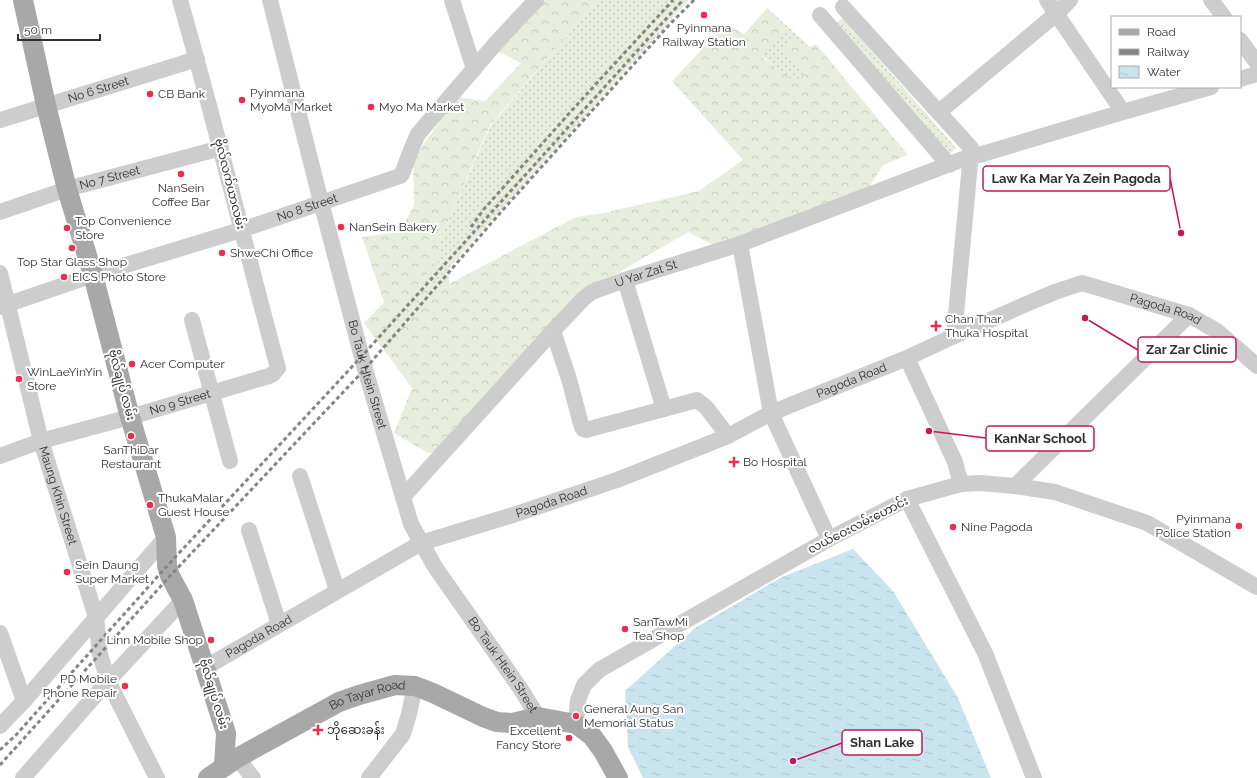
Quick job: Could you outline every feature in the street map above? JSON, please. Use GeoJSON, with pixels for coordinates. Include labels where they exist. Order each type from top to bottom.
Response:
{"type":"FeatureCollection","features":[{"type":"Feature","properties":{"kind":"main road","name":"ဗိုလ်ချုပ် လမ်း"},"geometry":{"type":"LineString","coordinates":[[23,0],[46,105],[67,189],[93,275],[130,418],[166,537],[167,566],[170,576],[184,600],[206,667],[226,733],[231,762]]}},
{"type":"Feature","properties":{"kind":"main road","name":"Bo Tayar Road"},"geometry":{"type":"LineString","coordinates":[[208,778],[231,762],[339,702],[395,685],[415,686],[497,722],[512,723],[538,717]]}},
{"type":"Feature","properties":{"kind":"main road"},"geometry":{"type":"LineString","coordinates":[[538,717],[576,724],[592,736],[603,751],[615,777]]}},
{"type":"Feature","properties":{"kind":"street","name":"ဗိုလ်လက်ယာလမ်း"},"geometry":{"type":"LineString","coordinates":[[180,0],[221,148],[273,372]]}},
{"type":"Feature","properties":{"kind":"street","name":"Bo Tauk Htein Street"},"geometry":{"type":"LineString","coordinates":[[270,0],[365,369],[411,524],[435,567],[538,717]]}},
{"type":"Feature","properties":{"kind":"street"},"geometry":{"type":"LineString","coordinates":[[452,0],[474,69]]}},
{"type":"Feature","properties":{"kind":"street","name":"No 8 Street"},"geometry":{"type":"LineString","coordinates":[[4,306],[93,275],[241,230],[396,178],[402,174],[418,134],[536,0]]}},
{"type":"Feature","properties":{"kind":"street"},"geometry":{"type":"LineString","coordinates":[[1047,0],[1123,112]]}},
{"type":"Feature","properties":{"kind":"street"},"geometry":{"type":"LineString","coordinates":[[939,112],[1056,14],[1070,0]]}},
{"type":"Feature","properties":{"kind":"street"},"geometry":{"type":"LineString","coordinates":[[1211,0],[1223,16]]}},
{"type":"Feature","properties":{"kind":"street"},"geometry":{"type":"LineString","coordinates":[[843,7],[939,112],[967,158],[954,336]]}},
{"type":"Feature","properties":{"kind":"street"},"geometry":{"type":"LineString","coordinates":[[820,15],[967,158]]}},
{"type":"Feature","properties":{"kind":"street"},"geometry":{"type":"LineString","coordinates":[[1241,41],[1257,63]]}},
{"type":"Feature","properties":{"kind":"street","name":"No 6 Street"},"geometry":{"type":"LineString","coordinates":[[0,120],[197,59]]}},
{"type":"Feature","properties":{"kind":"street"},"geometry":{"type":"LineString","coordinates":[[1241,79],[1257,74]]}},
{"type":"Feature","properties":{"kind":"street","name":"U Yar Zat St"},"geometry":{"type":"LineString","coordinates":[[402,497],[553,330],[583,299],[592,292],[625,280],[740,244],[967,158],[1207,88]]}},
{"type":"Feature","properties":{"kind":"street","name":"No 7 Street"},"geometry":{"type":"LineString","coordinates":[[0,212],[67,189],[221,148]]}},
{"type":"Feature","properties":{"kind":"street"},"geometry":{"type":"LineString","coordinates":[[740,244],[771,413],[829,539]]}},
{"type":"Feature","properties":{"kind":"street","name":"Maung Khin Street"},"geometry":{"type":"LineString","coordinates":[[0,273],[4,306],[41,440],[96,617],[100,654],[108,681],[157,778]]}},
{"type":"Feature","properties":{"kind":"street"},"geometry":{"type":"LineString","coordinates":[[625,280],[664,408]]}},
{"type":"Feature","properties":{"kind":"street","name":"Pagoda Road"},"geometry":{"type":"LineString","coordinates":[[206,667],[337,590],[421,543],[513,515],[617,480],[728,436],[771,413],[907,358],[1055,292],[1082,283],[1189,315],[1216,331],[1257,366]]}},
{"type":"Feature","properties":{"kind":"street"},"geometry":{"type":"LineString","coordinates":[[1015,486],[1189,315]]}},
{"type":"Feature","properties":{"kind":"street"},"geometry":{"type":"LineString","coordinates":[[192,320],[230,461]]}},
{"type":"Feature","properties":{"kind":"street"},"geometry":{"type":"LineString","coordinates":[[553,330],[583,429],[589,430],[696,400],[706,407],[728,436]]}},
{"type":"Feature","properties":{"kind":"street"},"geometry":{"type":"LineString","coordinates":[[907,358],[956,462],[961,484]]}},
{"type":"Feature","properties":{"kind":"street","name":"No 9 Street"},"geometry":{"type":"LineString","coordinates":[[0,456],[41,440],[130,418],[273,372]]}},
{"type":"Feature","properties":{"kind":"street"},"geometry":{"type":"LineString","coordinates":[[300,476],[337,590]]}},
{"type":"Feature","properties":{"kind":"street","name":"လယ်ဝေးလမ်းဟောင်း"},"geometry":{"type":"LineString","coordinates":[[576,724],[578,700],[584,685],[599,670],[829,539],[907,499],[961,484],[980,483],[1055,492],[1147,523],[1257,587]]}},
{"type":"Feature","properties":{"kind":"street"},"geometry":{"type":"LineString","coordinates":[[907,499],[985,653],[1034,778]]}},
{"type":"Feature","properties":{"kind":"street"},"geometry":{"type":"LineString","coordinates":[[249,530],[279,624]]}},
{"type":"Feature","properties":{"kind":"street"},"geometry":{"type":"LineString","coordinates":[[0,726],[24,701],[166,537]]}},
{"type":"Feature","properties":{"kind":"street"},"geometry":{"type":"LineString","coordinates":[[23,778],[108,681],[184,600]]}},
{"type":"Feature","properties":{"kind":"street"},"geometry":{"type":"LineString","coordinates":[[0,633],[24,701]]}},
{"type":"Feature","properties":{"kind":"street"},"geometry":{"type":"LineString","coordinates":[[369,778],[403,734],[408,721],[415,686]]}},
{"type":"Feature","properties":{"kind":"street"},"geometry":{"type":"LineString","coordinates":[[231,762],[253,778]]}},
{"type":"Feature","properties":{"kind":"green space"},"geometry":{"type":"Polygon","coordinates":[[[543,0],[598,0],[490,125],[440,239],[440,259],[418,285],[449,284],[576,217],[604,213],[699,191],[743,160],[672,81],[726,24],[744,34],[767,8],[784,30],[762,57],[794,81],[805,74],[784,49],[791,37],[809,47],[816,44],[908,155],[883,165],[869,187],[715,246],[688,232],[580,295],[437,452],[428,453],[394,433],[412,388],[364,323],[384,302],[362,237],[400,232],[414,205],[413,159],[457,97],[485,101],[521,63],[495,50],[543,0]]]}},
{"type":"Feature","properties":{"kind":"green space"},"geometry":{"type":"Polygon","coordinates":[[[598,0],[689,0],[449,268],[449,284],[418,285],[440,259],[440,239],[491,125],[598,0]]]}},
{"type":"Feature","properties":{"kind":"green space"},"geometry":{"type":"Polygon","coordinates":[[[767,8],[810,47],[805,74],[794,82],[762,56],[783,30],[767,8]]]}},
{"type":"Feature","properties":{"kind":"green space"},"geometry":{"type":"Polygon","coordinates":[[[843,18],[956,148],[949,155],[836,24],[843,18]]]}},
{"type":"Feature","properties":{"kind":"water"},"geometry":{"type":"Polygon","coordinates":[[[853,549],[893,591],[958,698],[991,778],[643,778],[628,747],[625,691],[695,628],[780,578],[853,549]]]}},
{"type":"Feature","properties":{"kind":"railway"},"geometry":{"type":"LineString","coordinates":[[471,227],[484,209],[673,0]]}},
{"type":"Feature","properties":{"kind":"railway"},"geometry":{"type":"LineString","coordinates":[[0,750],[16,735],[167,566],[362,356],[683,0]]}},
{"type":"Feature","properties":{"kind":"railway"},"geometry":{"type":"LineString","coordinates":[[0,765],[170,576],[365,369],[501,212],[670,24],[694,0]]}},
{"type":"Feature","properties":{"kind":"place","name":"Pyinmana Railway Station"},"geometry":{"type":"Point","coordinates":[704,15]}},
{"type":"Feature","properties":{"kind":"place","name":"CB Bank"},"geometry":{"type":"Point","coordinates":[150,94]}},
{"type":"Feature","properties":{"kind":"place","name":"Pyinmana MyoMa Market"},"geometry":{"type":"Point","coordinates":[242,100]}},
{"type":"Feature","properties":{"kind":"place","name":"Myo Ma Market"},"geometry":{"type":"Point","coordinates":[371,107]}},
{"type":"Feature","properties":{"kind":"place","name":"NanSein Coffee Bar"},"geometry":{"type":"Point","coordinates":[181,174]}},
{"type":"Feature","properties":{"kind":"place","name":"NanSein Bakery"},"geometry":{"type":"Point","coordinates":[341,227]}},
{"type":"Feature","properties":{"kind":"place","name":"Top Convenience Store"},"geometry":{"type":"Point","coordinates":[67,228]}},
{"type":"Feature","properties":{"kind":"place","name":"Law Ka Mar Ya Zein Pagoda"},"geometry":{"type":"Point","coordinates":[1181,233]}},
{"type":"Feature","properties":{"kind":"place","name":"Top Star Glass Shop"},"geometry":{"type":"Point","coordinates":[72,248]}},
{"type":"Feature","properties":{"kind":"place","name":"ShweChi Office"},"geometry":{"type":"Point","coordinates":[222,253]}},
{"type":"Feature","properties":{"kind":"place","name":"EICS Photo Store"},"geometry":{"type":"Point","coordinates":[64,277]}},
{"type":"Feature","properties":{"kind":"place","name":"Zar Zar Clinic"},"geometry":{"type":"Point","coordinates":[1085,318]}},
{"type":"Feature","properties":{"kind":"place","name":"Chan Thar Thuka Hospital"},"geometry":{"type":"Point","coordinates":[936,326]}},
{"type":"Feature","properties":{"kind":"place","name":"Acer Computer"},"geometry":{"type":"Point","coordinates":[132,364]}},
{"type":"Feature","properties":{"kind":"place","name":"WinLaeYinYin Store"},"geometry":{"type":"Point","coordinates":[19,379]}},
{"type":"Feature","properties":{"kind":"place","name":"KanNar School"},"geometry":{"type":"Point","coordinates":[929,431]}},
{"type":"Feature","properties":{"kind":"place","name":"SanThiDar Restaurant"},"geometry":{"type":"Point","coordinates":[131,436]}},
{"type":"Feature","properties":{"kind":"place","name":"Bo Hospital"},"geometry":{"type":"Point","coordinates":[734,462]}},
{"type":"Feature","properties":{"kind":"place","name":"ThukaMalar Guest House"},"geometry":{"type":"Point","coordinates":[150,505]}},
{"type":"Feature","properties":{"kind":"place","name":"Pyinmana Police Station"},"geometry":{"type":"Point","coordinates":[1239,526]}},
{"type":"Feature","properties":{"kind":"place","name":"Nine Pagoda"},"geometry":{"type":"Point","coordinates":[953,527]}},
{"type":"Feature","properties":{"kind":"place","name":"Sein Daung Super Market"},"geometry":{"type":"Point","coordinates":[67,572]}},
{"type":"Feature","properties":{"kind":"place","name":"SanTawMi Tea Shop"},"geometry":{"type":"Point","coordinates":[625,629]}},
{"type":"Feature","properties":{"kind":"place","name":"Linn Mobile Shop"},"geometry":{"type":"Point","coordinates":[211,640]}},
{"type":"Feature","properties":{"kind":"place","name":"PD Mobile Phone Repair"},"geometry":{"type":"Point","coordinates":[125,686]}},
{"type":"Feature","properties":{"kind":"place","name":"General Aung San Memorial Status"},"geometry":{"type":"Point","coordinates":[576,716]}},
{"type":"Feature","properties":{"kind":"place","name":"ဘိုဆေးခန်း"},"geometry":{"type":"Point","coordinates":[318,730]}},
{"type":"Feature","properties":{"kind":"place","name":"Excellent Fancy Store"},"geometry":{"type":"Point","coordinates":[569,738]}},
{"type":"Feature","properties":{"kind":"place","name":"Shan Lake"},"geometry":{"type":"Point","coordinates":[793,761]}}]}
